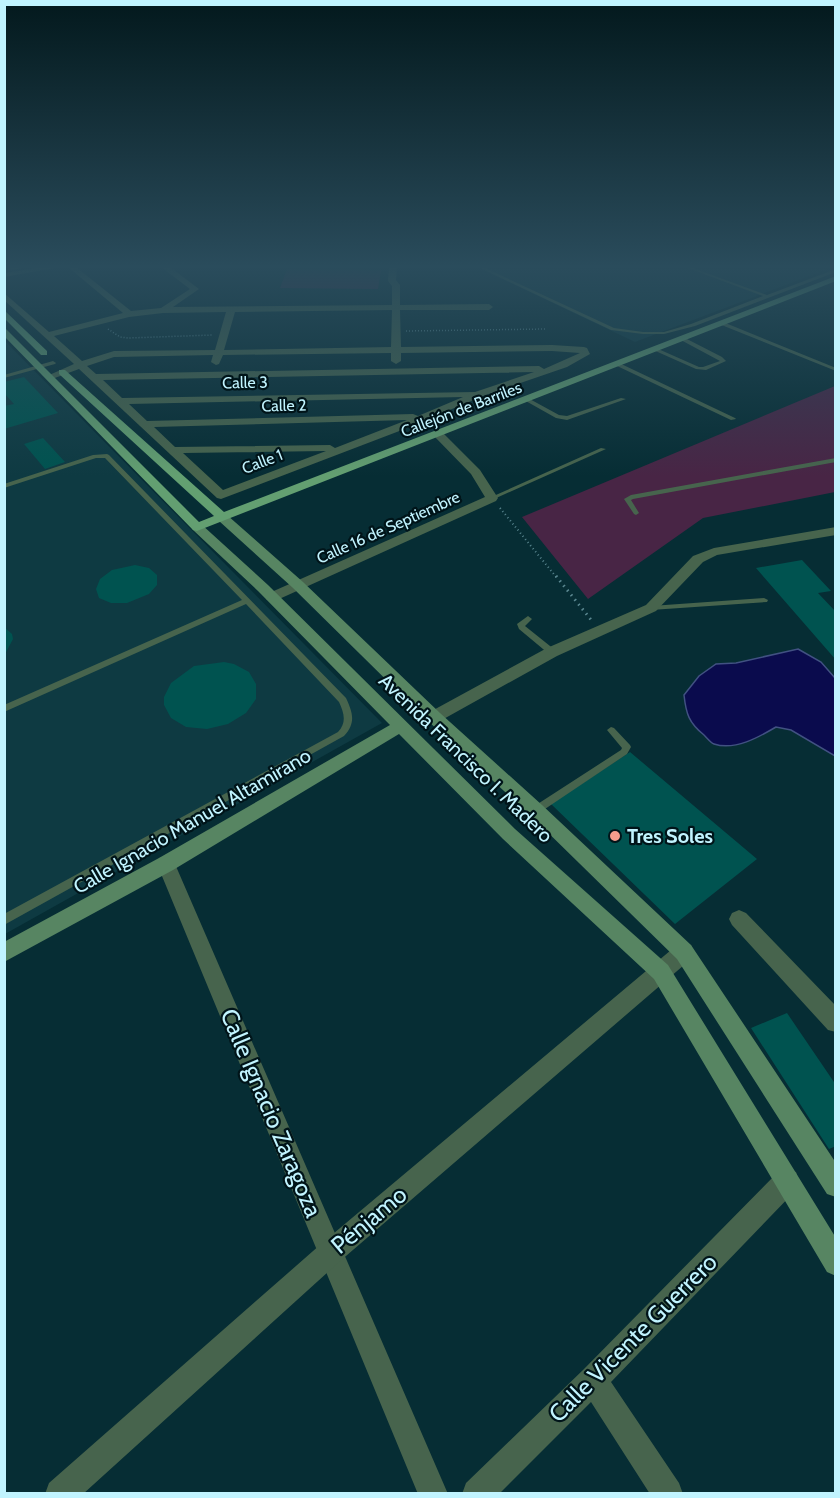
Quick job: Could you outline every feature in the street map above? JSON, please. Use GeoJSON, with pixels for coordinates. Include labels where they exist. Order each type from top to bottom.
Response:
{"type":"FeatureCollection","features":[{"type":"Feature","properties":{"kind":"main road","name":"Avenida Francisco I. Madero"},"geometry":{"type":"LineString","coordinates":[[13,337],[224,518],[298,585],[434,717],[536,810],[684,952],[836,1185]]}},
{"type":"Feature","properties":{"kind":"main road","name":"Avenida Francisco I. Madero"},"geometry":{"type":"LineString","coordinates":[[24,337],[45,363]]}},
{"type":"Feature","properties":{"kind":"main road","name":"Callejón de Barriles"},"geometry":{"type":"LineString","coordinates":[[197,527],[684,337]]}},
{"type":"Feature","properties":{"kind":"main road","name":"Avenida Francisco I. Madero"},"geometry":{"type":"LineString","coordinates":[[58,375],[197,527],[272,597],[509,834],[661,972],[836,1263]]}},
{"type":"Feature","properties":{"kind":"main road","name":"Calle Ignacio Manuel Altamirano"},"geometry":{"type":"LineString","coordinates":[[4,953],[166,864],[400,726]]}},
{"type":"Feature","properties":{"kind":"street","name":"Calle 1"},"geometry":{"type":"LineString","coordinates":[[49,337],[221,495],[342,448],[397,423],[424,417],[479,394],[555,369],[585,354],[584,350],[552,348],[395,351]]}},
{"type":"Feature","properties":{"kind":"street"},"geometry":{"type":"LineString","coordinates":[[205,398],[223,337]]}},
{"type":"Feature","properties":{"kind":"street"},"geometry":{"type":"LineString","coordinates":[[395,337],[397,423]]}},
{"type":"Feature","properties":{"kind":"street"},"geometry":{"type":"LineString","coordinates":[[58,375],[84,368],[114,354],[395,351]]}},
{"type":"Feature","properties":{"kind":"street"},"geometry":{"type":"LineString","coordinates":[[84,368],[126,375],[205,398],[396,372],[555,369]]}},
{"type":"Feature","properties":{"kind":"street"},"geometry":{"type":"LineString","coordinates":[[94,377],[126,375]]}},
{"type":"Feature","properties":{"kind":"street","name":"Calle 3"},"geometry":{"type":"LineString","coordinates":[[118,401],[479,394]]}},
{"type":"Feature","properties":{"kind":"street","name":"Calle 2"},"geometry":{"type":"LineString","coordinates":[[144,424],[205,398],[397,423]]}},
{"type":"Feature","properties":{"kind":"street"},"geometry":{"type":"LineString","coordinates":[[438,434],[476,472],[492,498]]}},
{"type":"Feature","properties":{"kind":"street"},"geometry":{"type":"LineString","coordinates":[[172,450],[342,448]]}},
{"type":"Feature","properties":{"kind":"street","name":"Calle 16 de Septiembre"},"geometry":{"type":"LineString","coordinates":[[272,597],[492,498]]}},
{"type":"Feature","properties":{"kind":"street"},"geometry":{"type":"LineString","coordinates":[[434,717],[552,652],[651,608],[699,559],[714,552],[836,531]]}},
{"type":"Feature","properties":{"kind":"street","name":"Calle Ignacio Zaragoza"},"geometry":{"type":"LineString","coordinates":[[166,864],[433,1494]]}},
{"type":"Feature","properties":{"kind":"street"},"geometry":{"type":"LineString","coordinates":[[739,919],[836,1022]]}},
{"type":"Feature","properties":{"kind":"street","name":"Pénjamo"},"geometry":{"type":"LineString","coordinates":[[60,1494],[330,1253],[684,952]]}},
{"type":"Feature","properties":{"kind":"street","name":"Calle Vicente Guerrero"},"geometry":{"type":"LineString","coordinates":[[477,1494],[593,1380],[787,1181]]}},
{"type":"Feature","properties":{"kind":"street"},"geometry":{"type":"LineString","coordinates":[[593,1380],[668,1494]]}},
{"type":"Feature","properties":{"kind":"lane"},"geometry":{"type":"LineString","coordinates":[[755,337],[836,370]]}},
{"type":"Feature","properties":{"kind":"lane"},"geometry":{"type":"LineString","coordinates":[[654,349],[698,368],[704,369],[723,361],[681,338]]}},
{"type":"Feature","properties":{"kind":"lane"},"geometry":{"type":"LineString","coordinates":[[4,371],[45,363]]}},
{"type":"Feature","properties":{"kind":"lane"},"geometry":{"type":"LineString","coordinates":[[4,377],[45,363]]}},
{"type":"Feature","properties":{"kind":"lane"},"geometry":{"type":"LineString","coordinates":[[617,364],[733,419]]}},
{"type":"Feature","properties":{"kind":"lane"},"geometry":{"type":"LineString","coordinates":[[526,399],[558,417],[567,418],[623,399]]}},
{"type":"Feature","properties":{"kind":"lane"},"geometry":{"type":"LineString","coordinates":[[492,498],[603,449]]}},
{"type":"Feature","properties":{"kind":"lane"},"geometry":{"type":"LineString","coordinates":[[4,486],[95,456],[107,456],[343,700],[350,719],[348,727],[341,734],[4,920]]}},
{"type":"Feature","properties":{"kind":"lane"},"geometry":{"type":"LineString","coordinates":[[636,513],[627,500],[631,497],[836,460]]}},
{"type":"Feature","properties":{"kind":"lane"},"geometry":{"type":"LineString","coordinates":[[651,608],[764,600]]}},
{"type":"Feature","properties":{"kind":"lane"},"geometry":{"type":"LineString","coordinates":[[4,709],[247,601]]}},
{"type":"Feature","properties":{"kind":"lane"},"geometry":{"type":"LineString","coordinates":[[528,619],[521,624],[522,627],[552,652]]}},
{"type":"Feature","properties":{"kind":"lane"},"geometry":{"type":"LineString","coordinates":[[536,810],[624,752],[627,747],[624,742],[610,730]]}},
{"type":"Feature","properties":{"kind":"path"},"geometry":{"type":"LineString","coordinates":[[124,338],[160,337]]}},
{"type":"Feature","properties":{"kind":"path"},"geometry":{"type":"LineString","coordinates":[[492,498],[599,630]]}},
{"type":"Feature","properties":{"kind":"shaded area"},"geometry":{"type":"Polygon","coordinates":[[[624,337],[648,337],[635,342],[624,337]]]}},
{"type":"Feature","properties":{"kind":"shaded area"},"geometry":{"type":"Polygon","coordinates":[[[4,340],[382,723],[5,934],[4,934],[4,340]]]}},
{"type":"Feature","properties":{"kind":"shaded area"},"geometry":{"type":"Polygon","coordinates":[[[835,386],[835,492],[703,518],[588,599],[522,517],[835,386]]]}},
{"type":"Feature","properties":{"kind":"shaded area"},"geometry":{"type":"Polygon","coordinates":[[[798,649],[821,662],[835,678],[835,756],[791,730],[776,727],[754,739],[722,746],[710,742],[692,722],[687,713],[684,695],[699,676],[716,664],[736,663],[798,649]]]}},
{"type":"Feature","properties":{"kind":"building"},"geometry":{"type":"Polygon","coordinates":[[[24,377],[58,413],[4,429],[4,406],[14,404],[4,393],[4,382],[24,377]]]}},
{"type":"Feature","properties":{"kind":"building"},"geometry":{"type":"Polygon","coordinates":[[[43,438],[65,462],[45,469],[24,444],[43,438]]]}},
{"type":"Feature","properties":{"kind":"building"},"geometry":{"type":"Polygon","coordinates":[[[802,560],[831,591],[818,593],[836,612],[836,660],[756,568],[802,560]]]}},
{"type":"Feature","properties":{"kind":"building"},"geometry":{"type":"Polygon","coordinates":[[[135,565],[149,568],[157,575],[157,585],[149,594],[127,603],[111,603],[99,598],[96,589],[100,579],[112,570],[135,565]]]}},
{"type":"Feature","properties":{"kind":"building"},"geometry":{"type":"Polygon","coordinates":[[[4,627],[12,634],[13,639],[4,656],[4,627]]]}},
{"type":"Feature","properties":{"kind":"building"},"geometry":{"type":"Polygon","coordinates":[[[224,662],[234,664],[249,672],[256,684],[256,699],[246,713],[228,724],[207,729],[186,727],[171,718],[164,705],[164,697],[171,683],[194,666],[224,662]]]}},
{"type":"Feature","properties":{"kind":"building"},"geometry":{"type":"Polygon","coordinates":[[[630,752],[757,859],[675,924],[551,804],[630,752]]]}},
{"type":"Feature","properties":{"kind":"building"},"geometry":{"type":"Polygon","coordinates":[[[787,1013],[836,1085],[836,1146],[829,1149],[751,1028],[787,1013]]]}},
{"type":"Feature","properties":{"kind":"place","name":"Tres Soles"},"geometry":{"type":"Point","coordinates":[615,836]}}]}
